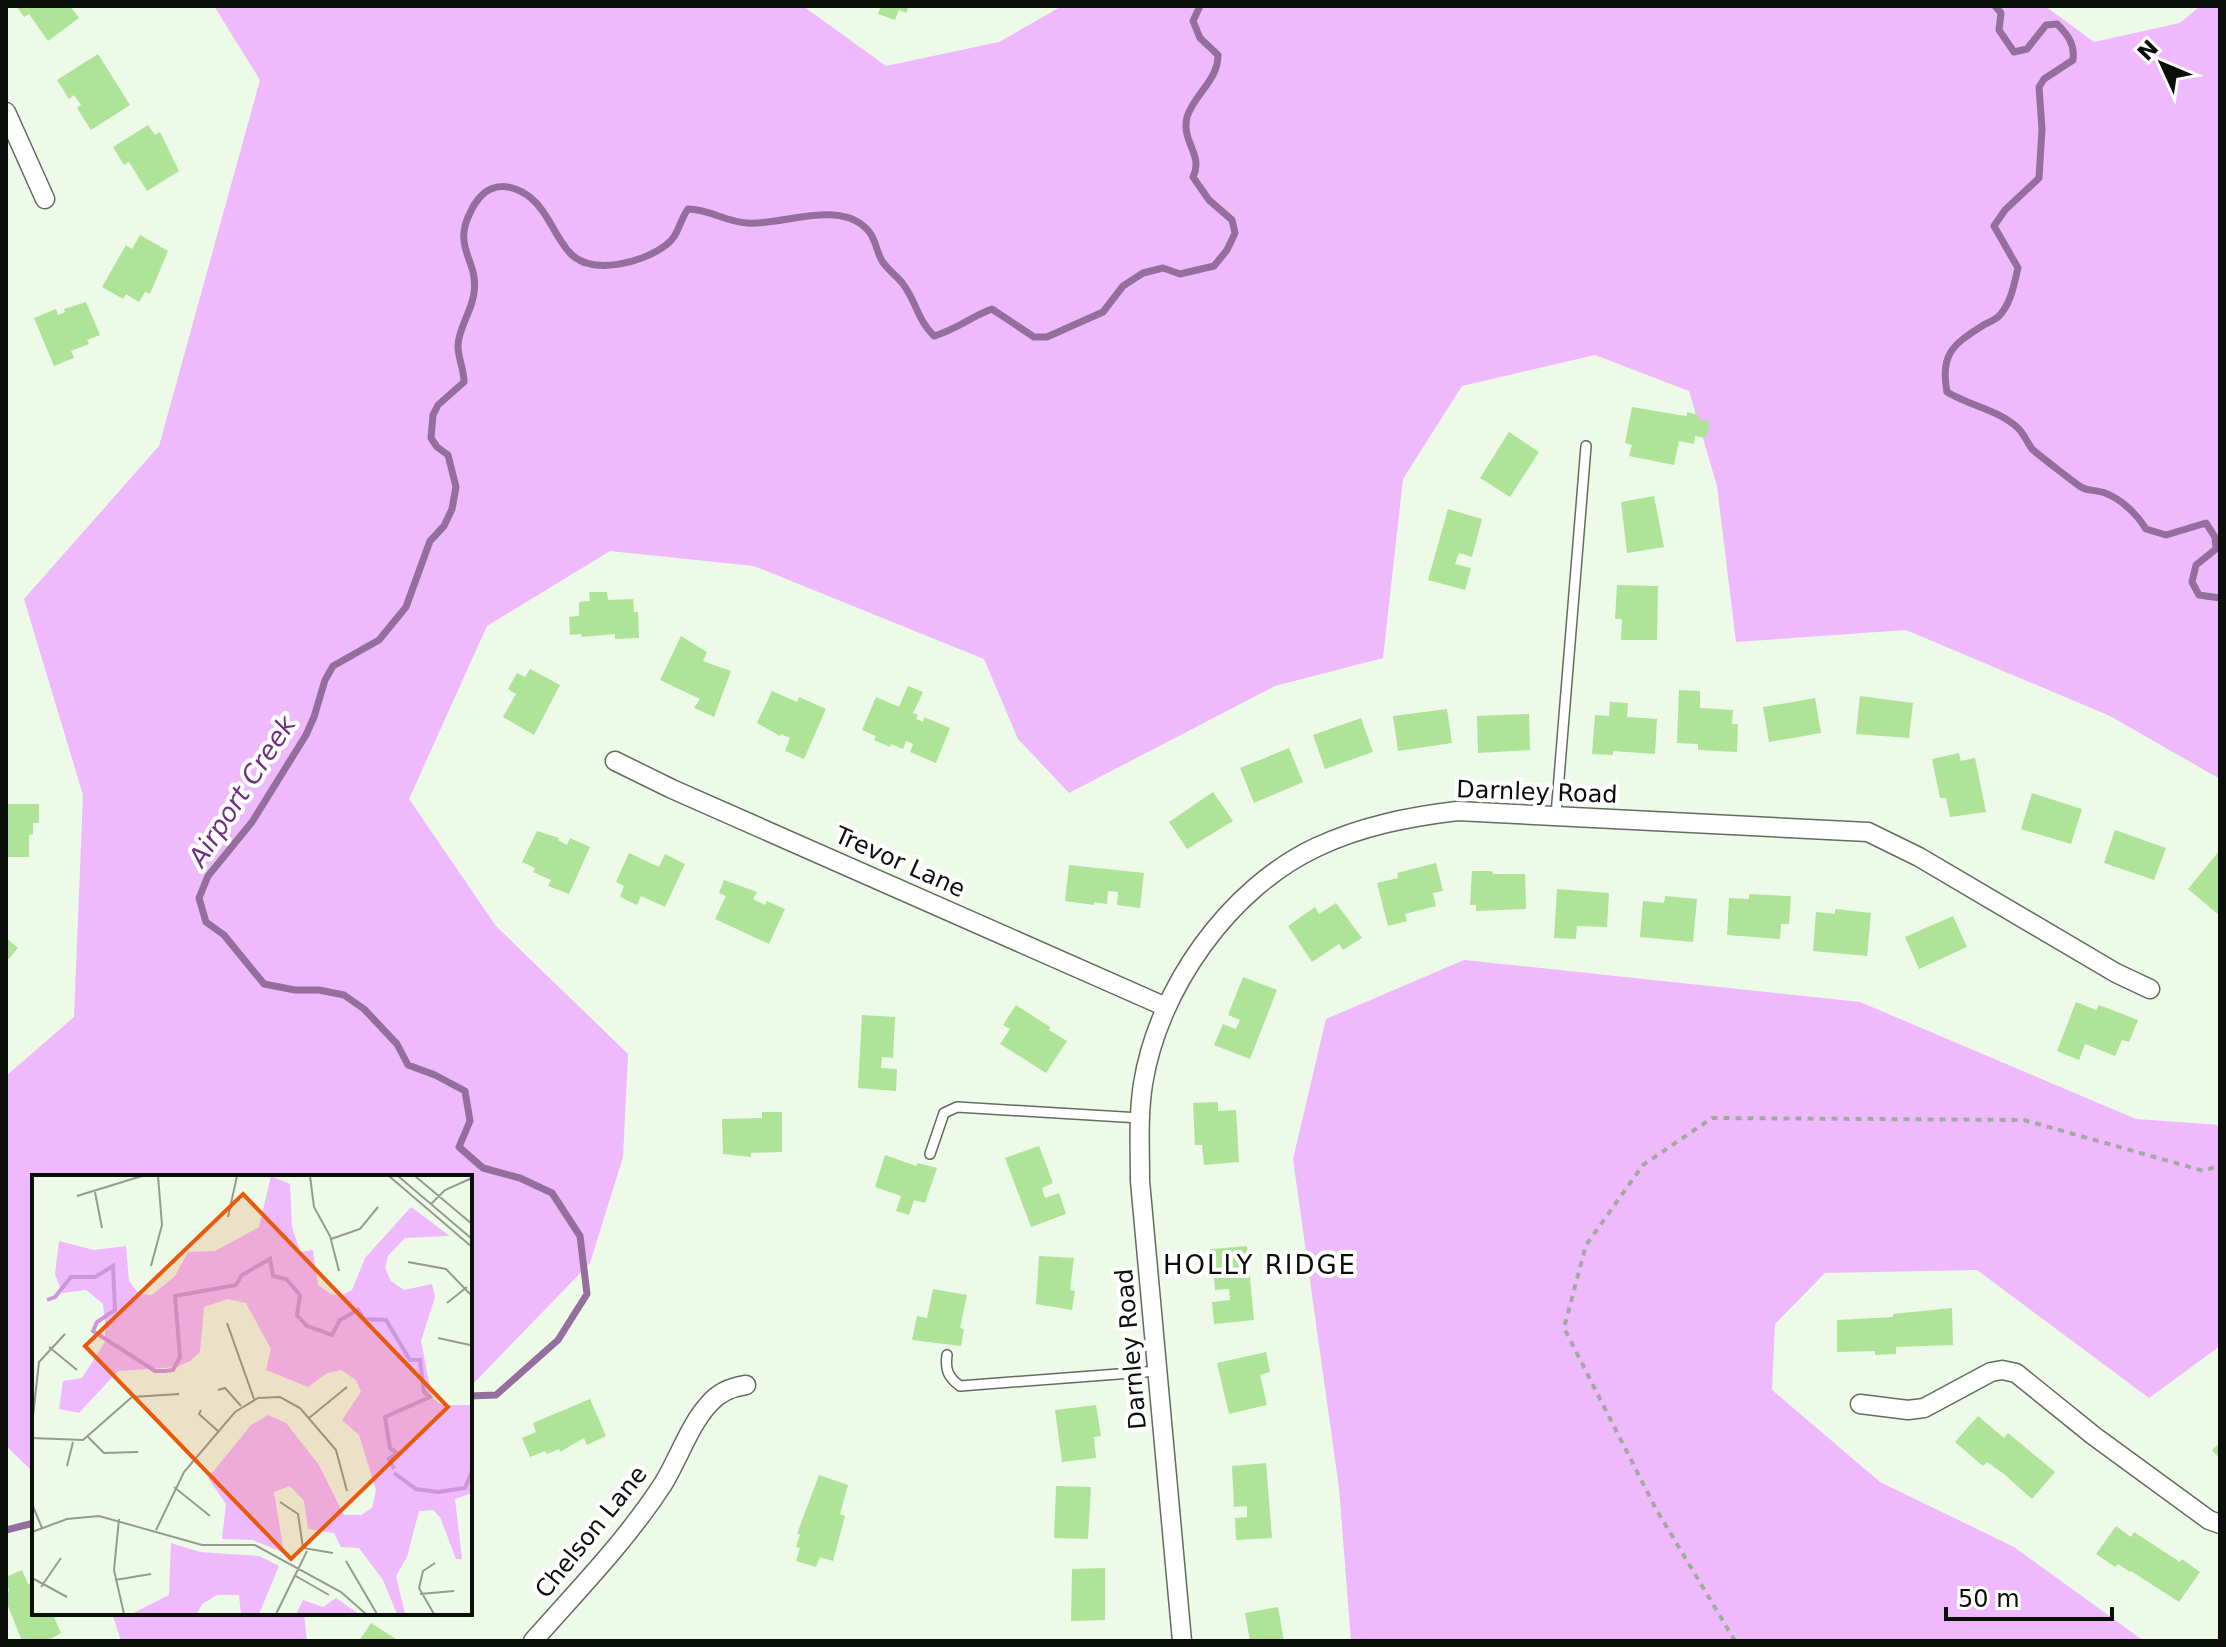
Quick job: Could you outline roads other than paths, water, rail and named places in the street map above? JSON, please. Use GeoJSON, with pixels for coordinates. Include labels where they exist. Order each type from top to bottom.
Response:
{"type":"FeatureCollection","features":[{"type":"Feature","properties":{"kind":"street"},"geometry":{"type":"LineString","coordinates":[[6,112],[45,199]]}},
{"type":"Feature","properties":{"kind":"street","name":"Trevor Lane"},"geometry":{"type":"LineString","coordinates":[[615,761],[1166,1007]]}},
{"type":"Feature","properties":{"kind":"street","name":"Darnley Road"},"geometry":{"type":"LineString","coordinates":[[1182,1641],[1140,1181],[1143,1083],[1152,1044],[1166,1007],[1202,946],[1231,912],[1292,861],[1316,847],[1358,830],[1403,818],[1457,811],[1868,832],[1919,857],[2116,973],[2150,989]]}},
{"type":"Feature","properties":{"kind":"street"},"geometry":{"type":"LineString","coordinates":[[1860,1404],[1908,1410],[1924,1408],[1991,1372],[2002,1370],[2016,1373],[2150,1478],[2209,1520],[2220,1524]]}},
{"type":"Feature","properties":{"kind":"street","name":"Chelson Lane"},"geometry":{"type":"LineString","coordinates":[[533,1641],[628,1533],[663,1484],[697,1418],[711,1401],[725,1391],[746,1385]]}},
{"type":"Feature","properties":{"kind":"lane"},"geometry":{"type":"LineString","coordinates":[[1556,815],[1586,446]]}},
{"type":"Feature","properties":{"kind":"lane"},"geometry":{"type":"LineString","coordinates":[[930,1154],[944,1113],[957,1107],[1140,1118]]}},
{"type":"Feature","properties":{"kind":"lane"},"geometry":{"type":"LineString","coordinates":[[947,1355],[946,1369],[951,1379],[960,1386],[1158,1371]]}},
{"type":"Feature","properties":{"kind":"waterway","name":"Airport Creek"},"geometry":{"type":"LineString","coordinates":[[472,1396],[496,1395],[558,1340],[587,1294],[580,1236],[552,1193],[520,1178],[483,1168],[459,1147],[470,1121],[465,1091],[408,1065],[397,1044],[364,1009],[344,995],[264,984],[224,935],[206,922],[199,898],[208,876],[252,822],[306,735],[333,666],[379,640],[406,607],[430,541],[444,526],[452,509],[456,487],[448,455],[431,438],[433,415],[438,405],[464,382],[458,346],[474,293],[473,271],[464,245],[466,224],[472,208],[491,189],[506,187],[517,190],[537,204],[570,253],[579,260],[604,265],[631,262],[666,245],[674,237],[688,209],[747,223],[812,216],[845,217],[859,222],[870,233],[882,261],[903,284],[934,336],[992,309],[1034,337],[1047,337],[1103,312],[1123,286],[1143,273],[1163,268],[1180,274],[1214,266],[1235,233],[1232,220],[1209,200],[1193,177],[1196,162],[1187,134],[1187,117],[1210,80],[1218,55],[1200,38],[1193,21],[1200,6]]}},
{"type":"Feature","properties":{"kind":"waterway","name":"Airport Creek"},"geometry":{"type":"LineString","coordinates":[[1995,6],[2001,13],[1999,30],[2014,52],[2027,49],[2046,25],[2057,24],[2070,40],[2073,60],[2044,79],[2039,87],[2042,129],[2039,178],[2005,210],[1994,226],[2018,268],[2009,300],[1999,316],[1963,339],[1951,352],[1945,369],[1947,392],[2010,422],[2020,430],[2032,449],[2048,462],[2081,487],[2117,499],[2146,529],[2166,535],[2206,523],[2215,537],[2216,549],[2196,565],[2192,582],[2199,595],[2220,598]]}},
{"type":"Feature","properties":{"kind":"waterway","name":"Airport Creek"},"geometry":{"type":"LineString","coordinates":[[6,1530],[32,1524]]}},
{"type":"Feature","properties":{"kind":"district","name":"HOLLY RIDGE"},"geometry":{"type":"Point","coordinates":[1260,1265]}}]}
